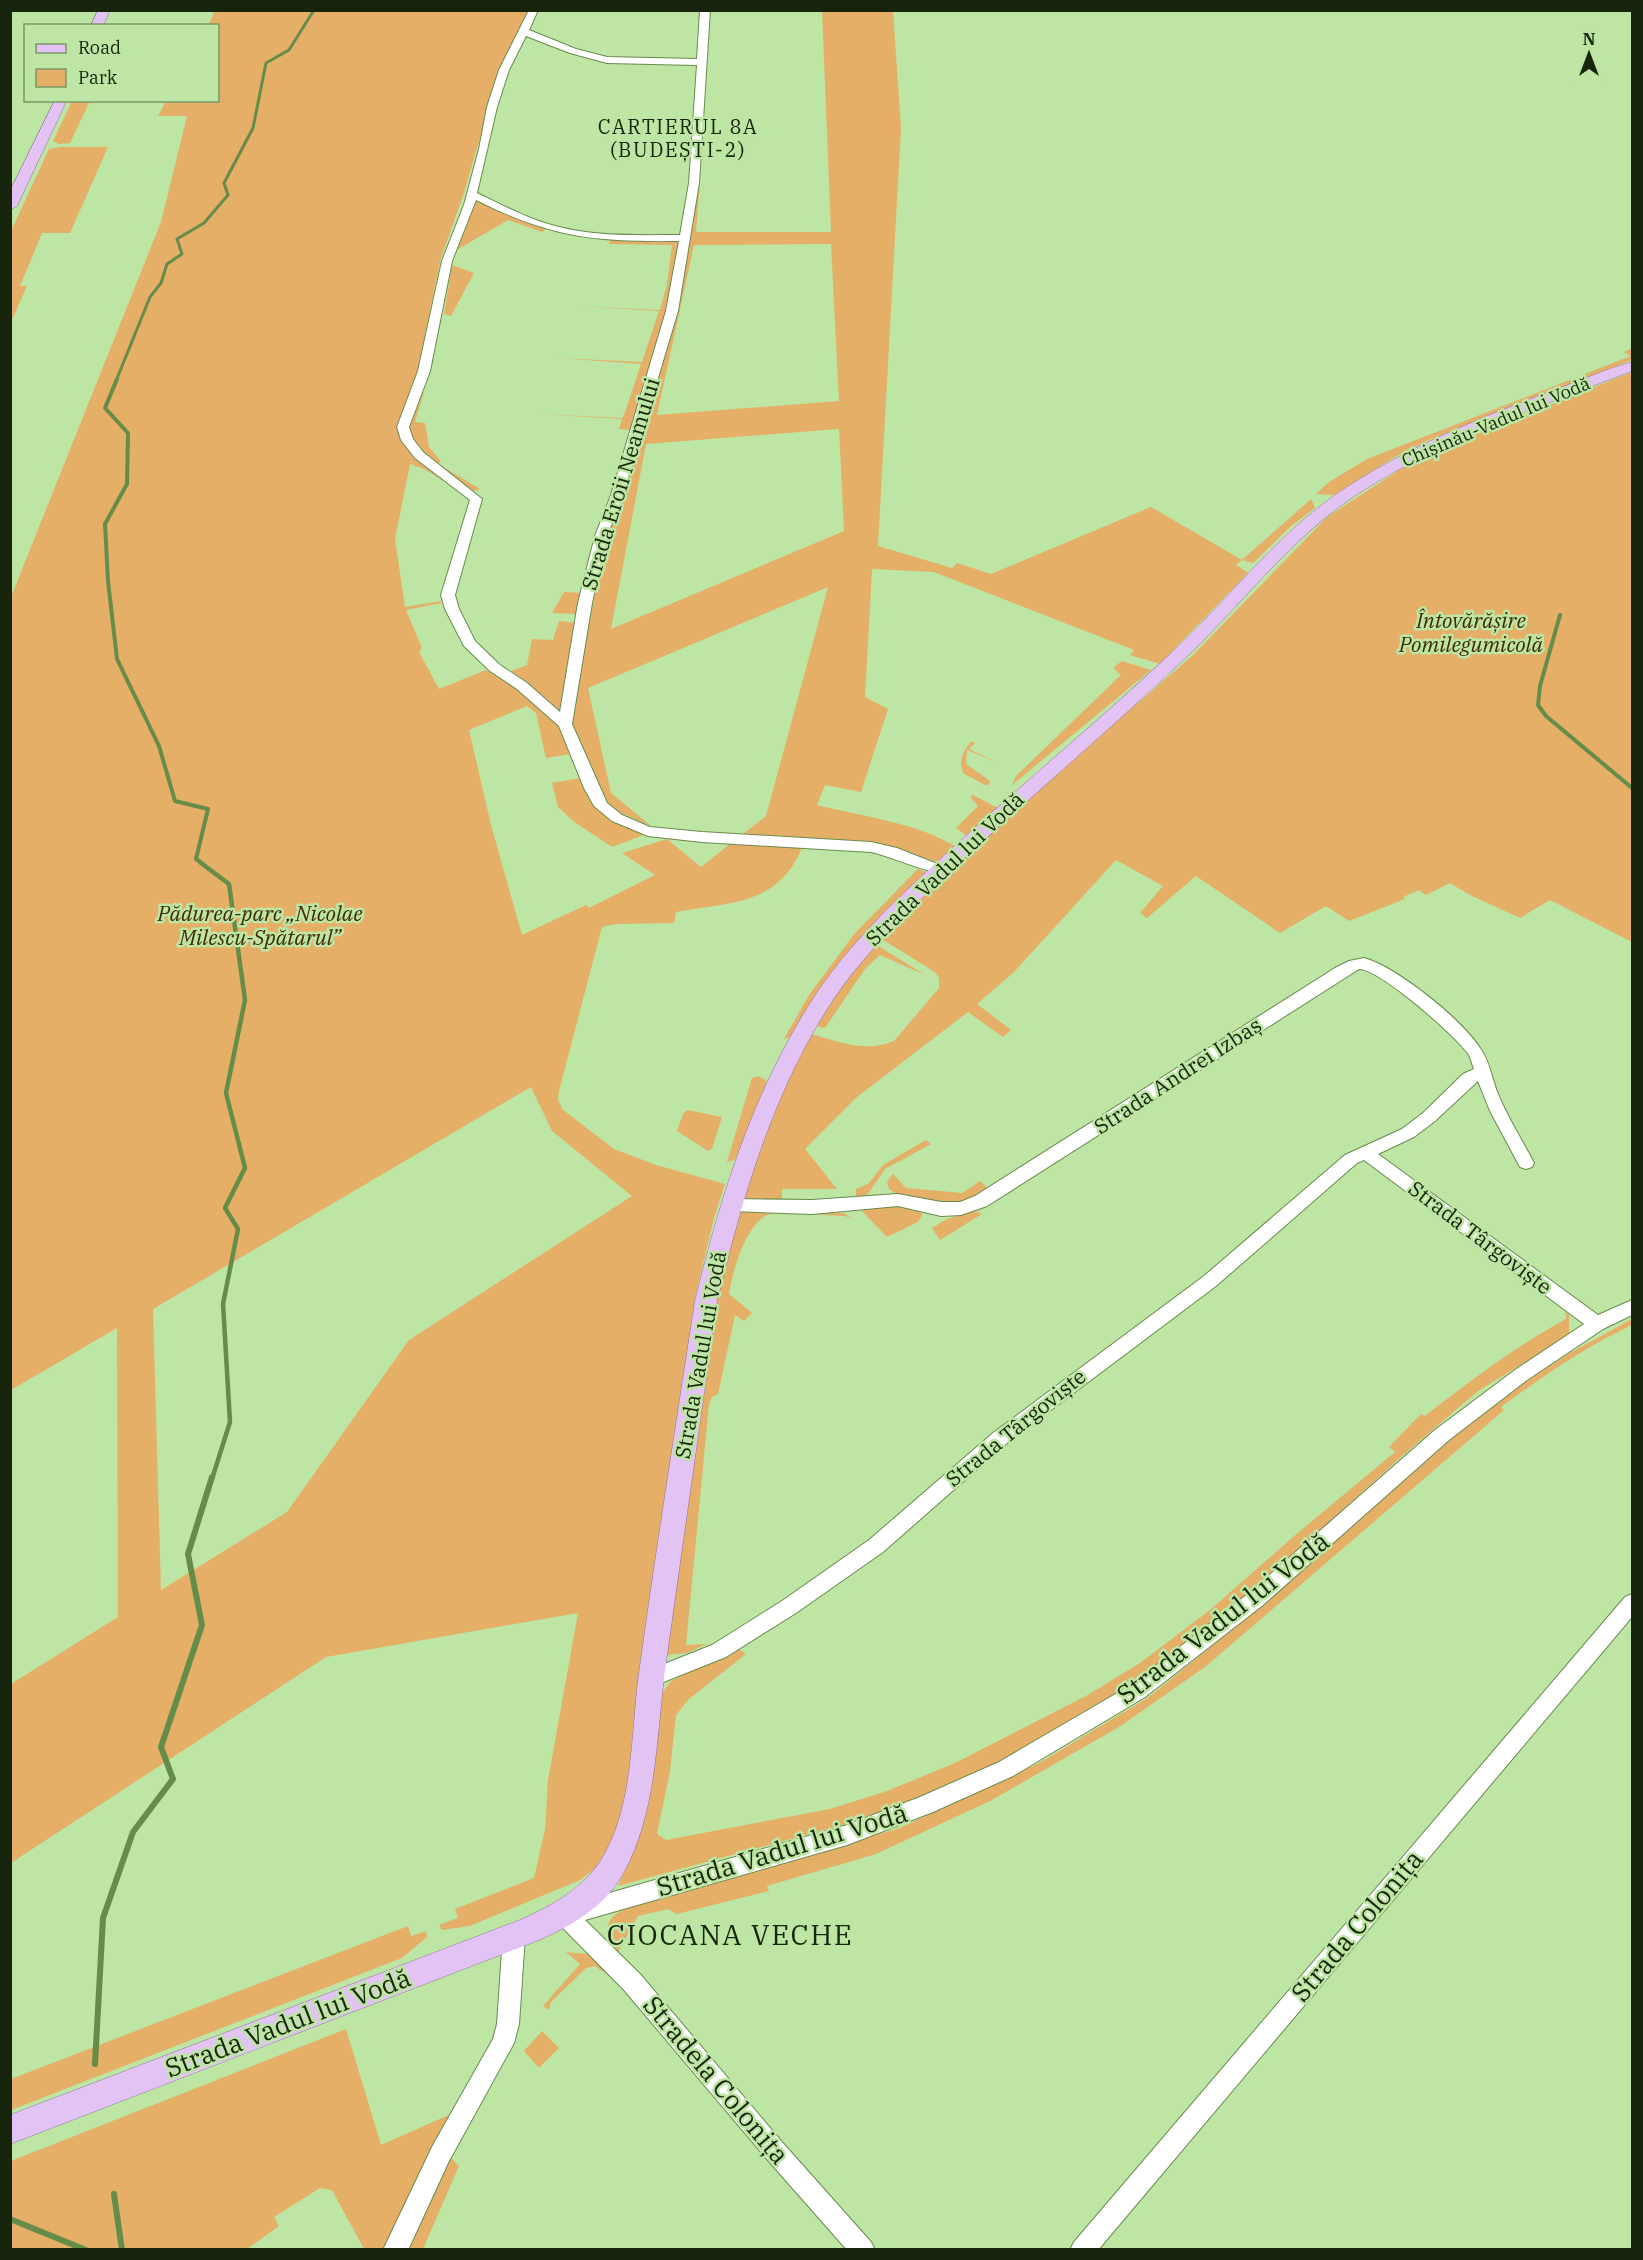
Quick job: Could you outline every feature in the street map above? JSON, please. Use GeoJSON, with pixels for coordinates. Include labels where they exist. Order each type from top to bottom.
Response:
{"type":"FeatureCollection","features":[{"type":"Feature","properties":{"kind":"main road"},"geometry":{"type":"LineString","coordinates":[[98,24],[104,10]]}},
{"type":"Feature","properties":{"kind":"main road"},"geometry":{"type":"LineString","coordinates":[[10,207],[60,102]]}},
{"type":"Feature","properties":{"kind":"main road","name":"Chișinău-Vadul lui Vodă"},"geometry":{"type":"LineString","coordinates":[[1180,655],[1310,522],[1374,477],[1402,460],[1436,444],[1632,366]]}},
{"type":"Feature","properties":{"kind":"main road","name":"Strada Vadul lui Vodă"},"geometry":{"type":"LineString","coordinates":[[10,2130],[514,1936],[565,1915],[589,1895],[613,1864],[627,1828],[638,1783],[706,1301],[732,1205],[765,1112],[789,1060],[808,1024],[872,938],[1008,806],[1180,655]]}},
{"type":"Feature","properties":{"kind":"street"},"geometry":{"type":"LineString","coordinates":[[534,10],[504,70],[492,107],[484,150],[472,194],[447,261],[424,371],[403,428],[406,440],[419,454],[476,499],[448,595],[452,609],[469,643],[495,668],[527,690],[565,724],[591,788],[601,806],[617,818],[648,831],[702,837],[871,847],[892,851],[940,870]]}},
{"type":"Feature","properties":{"kind":"street","name":"Strada Eroii Neamului"},"geometry":{"type":"LineString","coordinates":[[565,724],[592,569],[658,364],[672,311],[694,183],[705,10]]}},
{"type":"Feature","properties":{"kind":"street"},"geometry":{"type":"LineString","coordinates":[[522,31],[573,51],[607,60],[700,62]]}},
{"type":"Feature","properties":{"kind":"street"},"geometry":{"type":"LineString","coordinates":[[472,194],[533,222],[581,235],[686,238]]}},
{"type":"Feature","properties":{"kind":"street","name":"Strada Andrei Izbaș"},"geometry":{"type":"LineString","coordinates":[[732,1205],[812,1207],[898,1200],[941,1209],[961,1208],[981,1201],[1355,964],[1365,963],[1377,967],[1455,1030],[1475,1051],[1491,1095],[1526,1163]]}},
{"type":"Feature","properties":{"kind":"street","name":"Strada Târgoviște"},"geometry":{"type":"LineString","coordinates":[[651,1678],[688,1665],[729,1645],[789,1607],[876,1546],[1000,1438],[1210,1281],[1341,1167],[1364,1152],[1408,1133],[1429,1118],[1468,1078],[1481,1071]]}},
{"type":"Feature","properties":{"kind":"street","name":"Strada Târgoviște"},"geometry":{"type":"LineString","coordinates":[[1364,1152],[1597,1324]]}},
{"type":"Feature","properties":{"kind":"street","name":"Strada Vadul lui Vodă"},"geometry":{"type":"LineString","coordinates":[[565,1915],[847,1835],[926,1805],[1006,1769],[1138,1691],[1256,1599],[1442,1435],[1521,1375],[1597,1324],[1632,1307]]}},
{"type":"Feature","properties":{"kind":"street","name":"Strada Colonița"},"geometry":{"type":"LineString","coordinates":[[1082,2250],[1632,1603]]}},
{"type":"Feature","properties":{"kind":"street","name":"Stradela Colonița"},"geometry":{"type":"LineString","coordinates":[[565,1915],[632,1982],[862,2250]]}},
{"type":"Feature","properties":{"kind":"street"},"geometry":{"type":"LineString","coordinates":[[394,2250],[441,2153],[503,2043],[508,2024],[514,1936]]}},
{"type":"Feature","properties":{"kind":"green space","name":"Pădurea-parc „Nicolae Milescu-Spătarul”"},"geometry":{"type":"Polygon","coordinates":[[[214,11],[529,11],[500,69],[463,196],[440,261],[414,389],[399,434],[460,491],[424,469],[410,464],[395,539],[405,607],[441,601],[441,603],[406,610],[422,648],[419,652],[439,689],[486,670],[518,687],[561,727],[571,754],[546,758],[536,713],[527,706],[469,730],[491,825],[522,935],[586,905],[589,908],[655,875],[622,853],[667,839],[701,867],[730,844],[802,847],[792,866],[780,881],[750,898],[676,912],[674,923],[616,924],[602,927],[559,1091],[558,1099],[562,1109],[614,1149],[656,1165],[725,1184],[714,1218],[695,1298],[625,1806],[613,1845],[597,1867],[580,1880],[470,1926],[442,1930],[439,1925],[458,1918],[455,1909],[534,1878],[545,1829],[548,1780],[578,1613],[326,1657],[11,1863],[11,1684],[118,1617],[117,1328],[11,1390],[11,597],[161,222],[187,116],[158,116],[165,102],[219,102],[219,24],[209,24],[214,11]],[[531,1087],[153,1309],[161,1590],[287,1512],[409,1340],[632,1196],[552,1131],[531,1087]]]}},
{"type":"Feature","properties":{"kind":"green space"},"geometry":{"type":"Polygon","coordinates":[[[822,11],[893,11],[901,128],[878,546],[952,568],[957,563],[991,574],[1151,507],[1242,560],[1236,565],[1248,573],[1160,664],[1130,655],[1134,650],[934,572],[872,569],[865,697],[888,709],[861,792],[825,785],[817,805],[907,826],[956,847],[940,863],[890,847],[849,840],[743,834],[766,816],[828,587],[588,688],[611,793],[651,826],[610,808],[604,802],[573,728],[573,713],[605,537],[618,508],[673,329],[700,180],[696,232],[831,232],[822,11]],[[831,244],[694,245],[657,415],[839,401],[831,244]],[[839,429],[646,444],[611,629],[844,531],[839,429]]]}},
{"type":"Feature","properties":{"kind":"green space"},"geometry":{"type":"Polygon","coordinates":[[[72,102],[90,102],[70,143],[59,144],[53,141],[72,102]]]}},
{"type":"Feature","properties":{"kind":"green space"},"geometry":{"type":"Polygon","coordinates":[[[108,147],[70,233],[42,233],[20,286],[27,286],[11,322],[11,231],[49,149],[108,147]]]}},
{"type":"Feature","properties":{"kind":"green space"},"geometry":{"type":"Polygon","coordinates":[[[476,198],[513,217],[546,229],[542,232],[508,220],[455,251],[476,198]]]}},
{"type":"Feature","properties":{"kind":"green space"},"geometry":{"type":"Polygon","coordinates":[[[611,239],[681,241],[672,297],[632,430],[619,429],[622,419],[536,414],[623,418],[641,364],[558,358],[642,362],[659,311],[578,306],[660,310],[667,285],[672,245],[609,244],[611,239]]]}},
{"type":"Feature","properties":{"kind":"green space"},"geometry":{"type":"Polygon","coordinates":[[[452,265],[474,273],[451,316],[444,314],[452,265]]]}},
{"type":"Feature","properties":{"kind":"green space"},"geometry":{"type":"Polygon","coordinates":[[[1632,348],[1632,360],[1429,440],[1395,457],[1334,495],[1316,494],[1329,482],[1367,459],[1631,356],[1624,352],[1632,348]]]}},
{"type":"Feature","properties":{"kind":"green space","name":"Întovărășire Pomilegumicolă"},"geometry":{"type":"Polygon","coordinates":[[[1632,372],[1632,942],[1550,900],[1520,918],[1450,883],[1426,895],[1419,890],[1403,897],[1405,899],[1349,921],[1326,906],[1280,933],[1196,876],[1147,918],[1140,913],[1163,886],[1116,860],[1013,973],[977,1004],[1011,1030],[1003,1037],[968,1012],[857,1097],[805,1149],[837,1189],[782,1189],[782,1201],[741,1198],[775,1106],[811,1034],[863,1046],[894,1041],[939,988],[939,978],[935,972],[880,938],[918,900],[1064,767],[1192,656],[1327,517],[1405,466],[1437,450],[1632,372]]]}},
{"type":"Feature","properties":{"kind":"green space"},"geometry":{"type":"Polygon","coordinates":[[[424,392],[415,422],[425,423],[429,447],[441,461],[438,464],[480,489],[474,491],[434,464],[409,437],[408,419],[420,393],[424,392]]]}},
{"type":"Feature","properties":{"kind":"green space"},"geometry":{"type":"Polygon","coordinates":[[[1311,499],[1315,508],[1290,527],[1253,563],[1242,560],[1311,499]]]}},
{"type":"Feature","properties":{"kind":"green space"},"geometry":{"type":"Polygon","coordinates":[[[564,592],[582,593],[578,614],[552,613],[564,592]]]}},
{"type":"Feature","properties":{"kind":"green space"},"geometry":{"type":"Polygon","coordinates":[[[559,621],[578,623],[562,714],[511,671],[527,665],[532,639],[553,640],[559,621]]]}},
{"type":"Feature","properties":{"kind":"green space"},"geometry":{"type":"Polygon","coordinates":[[[1122,661],[1151,670],[1012,785],[1016,776],[1121,675],[1113,668],[1122,661]]]}},
{"type":"Feature","properties":{"kind":"green space"},"geometry":{"type":"Polygon","coordinates":[[[972,741],[975,743],[969,749],[998,763],[967,750],[966,764],[990,781],[989,785],[963,773],[962,756],[972,741]]]}},
{"type":"Feature","properties":{"kind":"green space"},"geometry":{"type":"Polygon","coordinates":[[[580,778],[593,801],[606,814],[646,834],[612,847],[573,821],[558,807],[552,783],[580,778]]]}},
{"type":"Feature","properties":{"kind":"green space"},"geometry":{"type":"Polygon","coordinates":[[[973,795],[998,808],[967,836],[956,828],[978,806],[970,797],[973,795]]]}},
{"type":"Feature","properties":{"kind":"green space"},"geometry":{"type":"Polygon","coordinates":[[[918,869],[928,873],[794,1036],[784,1039],[809,995],[855,933],[918,869]]]}},
{"type":"Feature","properties":{"kind":"green space"},"geometry":{"type":"Polygon","coordinates":[[[875,944],[925,975],[880,955],[865,969],[825,1028],[816,1026],[856,966],[875,944]]]}},
{"type":"Feature","properties":{"kind":"green space"},"geometry":{"type":"Polygon","coordinates":[[[758,1076],[767,1081],[735,1160],[727,1162],[752,1078],[758,1076]]]}},
{"type":"Feature","properties":{"kind":"green space"},"geometry":{"type":"Polygon","coordinates":[[[687,1110],[722,1117],[712,1149],[708,1151],[677,1131],[683,1114],[687,1110]]]}},
{"type":"Feature","properties":{"kind":"green space"},"geometry":{"type":"Polygon","coordinates":[[[926,1140],[931,1144],[885,1169],[867,1195],[856,1200],[856,1189],[868,1184],[883,1165],[926,1140]]]}},
{"type":"Feature","properties":{"kind":"green space"},"geometry":{"type":"Polygon","coordinates":[[[893,1174],[906,1188],[962,1193],[980,1181],[989,1189],[963,1202],[924,1202],[904,1197],[889,1189],[887,1182],[893,1174]]]}},
{"type":"Feature","properties":{"kind":"green space"},"geometry":{"type":"Polygon","coordinates":[[[912,1205],[919,1209],[922,1215],[918,1222],[887,1237],[859,1208],[912,1205]]]}},
{"type":"Feature","properties":{"kind":"green space"},"geometry":{"type":"Polygon","coordinates":[[[740,1210],[843,1213],[853,1219],[845,1216],[806,1213],[770,1214],[754,1226],[742,1248],[733,1273],[729,1294],[752,1313],[744,1321],[735,1315],[718,1394],[712,1397],[709,1404],[686,1645],[706,1644],[687,1653],[665,1655],[716,1296],[740,1210]]]}},
{"type":"Feature","properties":{"kind":"green space"},"geometry":{"type":"Polygon","coordinates":[[[974,1211],[982,1214],[940,1240],[932,1228],[947,1219],[974,1211]]]}},
{"type":"Feature","properties":{"kind":"green space"},"geometry":{"type":"Polygon","coordinates":[[[1565,1312],[1569,1315],[1569,1335],[1478,1391],[1402,1456],[1232,1610],[1124,1691],[1000,1764],[893,1811],[618,1886],[628,1863],[642,1815],[662,1693],[670,1682],[736,1647],[746,1654],[689,1699],[676,1715],[670,1771],[657,1834],[666,1840],[830,1809],[887,1791],[955,1763],[1086,1696],[1140,1663],[1210,1610],[1395,1452],[1389,1447],[1421,1414],[1425,1416],[1476,1377],[1566,1319],[1565,1312]]]}},
{"type":"Feature","properties":{"kind":"green space"},"geometry":{"type":"Polygon","coordinates":[[[1632,1319],[1632,1325],[1565,1363],[1501,1407],[1504,1410],[1205,1667],[1119,1727],[992,1800],[876,1854],[767,1886],[769,1891],[677,1914],[668,1909],[638,1916],[617,1954],[611,1942],[608,1925],[616,1914],[623,1910],[643,1902],[900,1828],[1041,1762],[1149,1697],[1276,1594],[1420,1464],[1506,1395],[1568,1354],[1632,1319]]]}},
{"type":"Feature","properties":{"kind":"green space"},"geometry":{"type":"Polygon","coordinates":[[[408,1926],[411,1936],[426,1931],[427,1937],[402,1958],[11,2110],[11,2079],[408,1926]]]}},
{"type":"Feature","properties":{"kind":"green space"},"geometry":{"type":"Polygon","coordinates":[[[566,1952],[587,1954],[621,1984],[595,1966],[586,1968],[551,2002],[549,2010],[543,2006],[580,1964],[566,1952]]]}},
{"type":"Feature","properties":{"kind":"green space"},"geometry":{"type":"Polygon","coordinates":[[[346,2029],[381,2145],[458,2111],[385,2249],[364,2249],[332,2190],[320,2188],[274,2217],[279,2226],[247,2249],[11,2250],[11,2161],[346,2029]]]}},
{"type":"Feature","properties":{"kind":"green space"},"geometry":{"type":"Polygon","coordinates":[[[542,2031],[559,2048],[539,2068],[524,2051],[542,2031]]]}},
{"type":"Feature","properties":{"kind":"green space"},"geometry":{"type":"Polygon","coordinates":[[[450,2157],[459,2166],[423,2249],[409,2250],[450,2157]]]}},
{"type":"Feature","properties":{"kind":"waterway"},"geometry":{"type":"LineString","coordinates":[[116,381],[150,297],[161,283],[167,264],[182,254],[177,239],[204,223],[228,195],[224,183],[253,128],[266,63],[289,50],[314,10]]}},
{"type":"Feature","properties":{"kind":"waterway"},"geometry":{"type":"LineString","coordinates":[[117,379],[105,408],[128,433],[127,484],[105,524],[108,581],[117,659],[159,746],[175,801],[208,809],[196,859],[203,864]]}},
{"type":"Feature","properties":{"kind":"waterway"},"geometry":{"type":"LineString","coordinates":[[1560,615],[1540,686],[1538,705],[1546,716],[1632,788]]}},
{"type":"Feature","properties":{"kind":"waterway"},"geometry":{"type":"LineString","coordinates":[[201,863],[229,884],[245,1000],[226,1093],[245,1168],[225,1208],[238,1229],[223,1304],[230,1422],[212,1479]]}},
{"type":"Feature","properties":{"kind":"waterway"},"geometry":{"type":"LineString","coordinates":[[95,2064],[103,1918],[133,1832],[173,1779],[161,1747],[202,1625],[188,1554],[212,1477]]}},
{"type":"Feature","properties":{"kind":"waterway"},"geometry":{"type":"LineString","coordinates":[[114,2194],[122,2250]]}},
{"type":"Feature","properties":{"kind":"waterway"},"geometry":{"type":"LineString","coordinates":[[10,2219],[86,2250]]}},
{"type":"Feature","properties":{"kind":"district","name":"CARTIERUL 8A (BUDEȘTI-2)"},"geometry":{"type":"Point","coordinates":[678,138]}},
{"type":"Feature","properties":{"kind":"district","name":"CIOCANA VECHE"},"geometry":{"type":"Point","coordinates":[730,1935]}}]}
